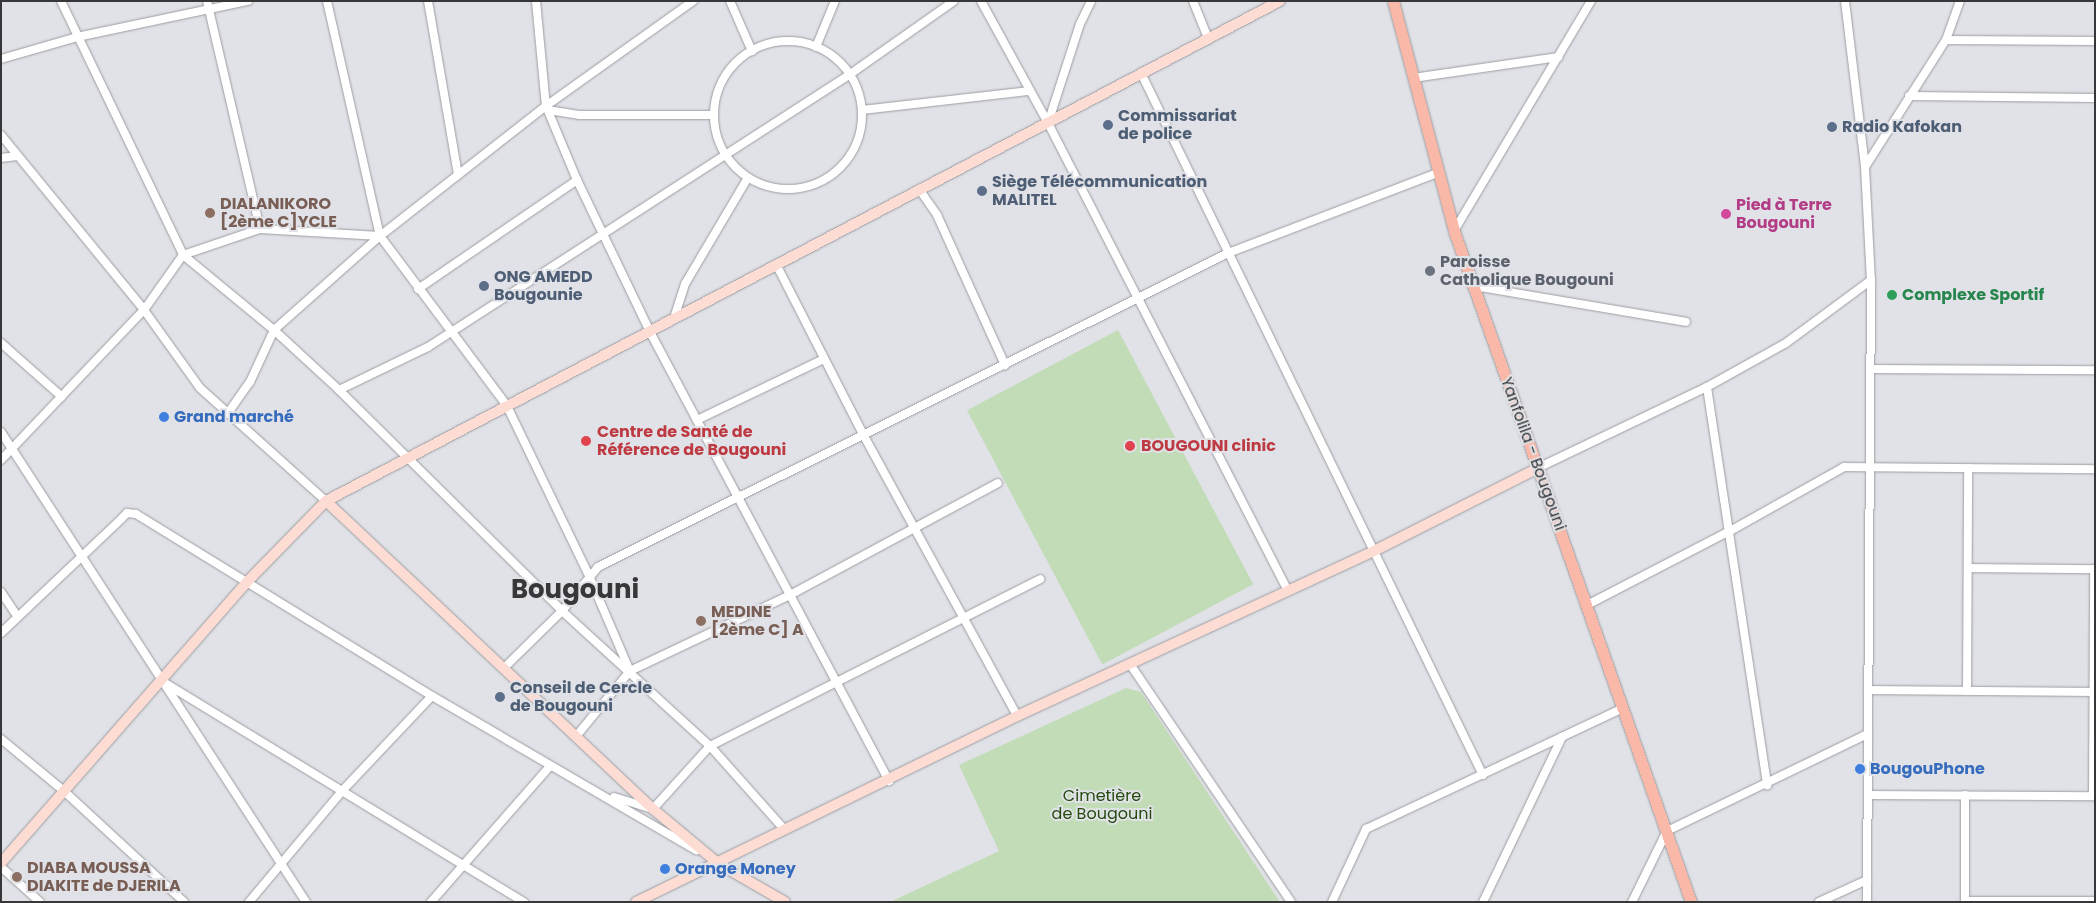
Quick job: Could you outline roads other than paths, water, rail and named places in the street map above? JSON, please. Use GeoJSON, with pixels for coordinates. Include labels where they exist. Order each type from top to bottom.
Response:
{"type":"FeatureCollection","features":[{"type":"Feature","properties":{"kind":"main road","name":"Yanfolila - Bougouni"},"geometry":{"type":"LineString","coordinates":[[1393,1],[1454,231],[1691,902]]}},
{"type":"Feature","properties":{"kind":"street"},"geometry":{"type":"LineString","coordinates":[[61,1],[77,38],[183,255],[274,330],[339,390],[562,611],[710,746],[783,828]]}},
{"type":"Feature","properties":{"kind":"street"},"geometry":{"type":"LineString","coordinates":[[207,1],[260,229]]}},
{"type":"Feature","properties":{"kind":"street"},"geometry":{"type":"LineString","coordinates":[[1,59],[77,38],[248,1]]}},
{"type":"Feature","properties":{"kind":"street"},"geometry":{"type":"LineString","coordinates":[[327,1],[380,236],[450,333],[507,406],[589,576],[630,671]]}},
{"type":"Feature","properties":{"kind":"street"},"geometry":{"type":"LineString","coordinates":[[428,1],[458,174]]}},
{"type":"Feature","properties":{"kind":"street"},"geometry":{"type":"LineString","coordinates":[[536,1],[547,108],[576,180],[650,332],[889,780]]}},
{"type":"Feature","properties":{"kind":"street"},"geometry":{"type":"LineString","coordinates":[[228,413],[250,382],[274,330],[380,236],[458,174],[692,1]]}},
{"type":"Feature","properties":{"kind":"street"},"geometry":{"type":"LineString","coordinates":[[730,1],[752,51]]}},
{"type":"Feature","properties":{"kind":"street"},"geometry":{"type":"LineString","coordinates":[[816,47],[835,1]]}},
{"type":"Feature","properties":{"kind":"street"},"geometry":{"type":"LineString","coordinates":[[339,390],[450,333],[725,153],[849,75],[954,1]]}},
{"type":"Feature","properties":{"kind":"street"},"geometry":{"type":"LineString","coordinates":[[981,1],[1048,122],[1288,591]]}},
{"type":"Feature","properties":{"kind":"street"},"geometry":{"type":"LineString","coordinates":[[1048,122],[1080,24],[1091,1]]}},
{"type":"Feature","properties":{"kind":"street"},"geometry":{"type":"LineString","coordinates":[[1193,1],[1208,38]]}},
{"type":"Feature","properties":{"kind":"street"},"geometry":{"type":"LineString","coordinates":[[40,902],[1,865],[163,682],[247,582],[326,500],[1280,1]]}},
{"type":"Feature","properties":{"kind":"street"},"geometry":{"type":"LineString","coordinates":[[1454,231],[1591,1]]}},
{"type":"Feature","properties":{"kind":"street"},"geometry":{"type":"LineString","coordinates":[[1844,1],[1865,167],[1871,280],[1867,902]]}},
{"type":"Feature","properties":{"kind":"street"},"geometry":{"type":"LineString","coordinates":[[1865,167],[1946,40],[1960,1]]}},
{"type":"Feature","properties":{"kind":"street"},"geometry":{"type":"LineString","coordinates":[[1946,40],[2095,41]]}},
{"type":"Feature","properties":{"kind":"street"},"geometry":{"type":"LineString","coordinates":[[772,42],[798,42],[816,47],[838,60],[857,87],[862,110],[860,133],[851,155],[826,179],[792,189],[765,186],[746,179],[725,153],[715,133],[714,115],[720,84],[737,61],[752,51],[772,42]]}},
{"type":"Feature","properties":{"kind":"street"},"geometry":{"type":"LineString","coordinates":[[1413,78],[1558,57]]}},
{"type":"Feature","properties":{"kind":"street"},"geometry":{"type":"LineString","coordinates":[[1140,74],[1483,774]]}},
{"type":"Feature","properties":{"kind":"street"},"geometry":{"type":"LineString","coordinates":[[862,110],[1030,91]]}},
{"type":"Feature","properties":{"kind":"street"},"geometry":{"type":"LineString","coordinates":[[1909,96],[2095,98]]}},
{"type":"Feature","properties":{"kind":"street"},"geometry":{"type":"LineString","coordinates":[[547,108],[579,115],[714,115]]}},
{"type":"Feature","properties":{"kind":"street"},"geometry":{"type":"LineString","coordinates":[[1,135],[144,310],[200,388],[326,500],[578,734],[653,808],[719,864]]}},
{"type":"Feature","properties":{"kind":"street"},"geometry":{"type":"LineString","coordinates":[[1,158],[17,156]]}},
{"type":"Feature","properties":{"kind":"street"},"geometry":{"type":"LineString","coordinates":[[505,667],[562,611],[598,567],[738,499],[1228,253],[1438,174]]}},
{"type":"Feature","properties":{"kind":"street"},"geometry":{"type":"LineString","coordinates":[[674,318],[685,284],[746,179]]}},
{"type":"Feature","properties":{"kind":"street"},"geometry":{"type":"LineString","coordinates":[[418,289],[576,180]]}},
{"type":"Feature","properties":{"kind":"street"},"geometry":{"type":"LineString","coordinates":[[919,189],[937,215],[1005,365]]}},
{"type":"Feature","properties":{"kind":"street"},"geometry":{"type":"LineString","coordinates":[[1,460],[144,310],[183,255],[260,229],[380,236]]}},
{"type":"Feature","properties":{"kind":"street"},"geometry":{"type":"LineString","coordinates":[[776,264],[864,436],[916,527],[1017,716]]}},
{"type":"Feature","properties":{"kind":"street"},"geometry":{"type":"LineString","coordinates":[[636,902],[719,864],[783,828],[889,780],[1017,716],[1374,551],[1538,468],[1707,387],[1786,343],[1871,280]]}},
{"type":"Feature","properties":{"kind":"street"},"geometry":{"type":"LineString","coordinates":[[1474,286],[1686,322]]}},
{"type":"Feature","properties":{"kind":"street"},"geometry":{"type":"LineString","coordinates":[[1,343],[62,397]]}},
{"type":"Feature","properties":{"kind":"street"},"geometry":{"type":"LineString","coordinates":[[697,420],[824,359]]}},
{"type":"Feature","properties":{"kind":"street"},"geometry":{"type":"LineString","coordinates":[[1870,369],[2095,370]]}},
{"type":"Feature","properties":{"kind":"street"},"geometry":{"type":"LineString","coordinates":[[1707,387],[1767,786]]}},
{"type":"Feature","properties":{"kind":"street"},"geometry":{"type":"LineString","coordinates":[[1,432],[306,902]]}},
{"type":"Feature","properties":{"kind":"street"},"geometry":{"type":"LineString","coordinates":[[1587,605],[1730,531],[1844,467],[2095,469]]}},
{"type":"Feature","properties":{"kind":"street"},"geometry":{"type":"LineString","coordinates":[[1967,691],[1968,468]]}},
{"type":"Feature","properties":{"kind":"street"},"geometry":{"type":"LineString","coordinates":[[578,734],[630,671],[790,595],[998,483]]}},
{"type":"Feature","properties":{"kind":"street"},"geometry":{"type":"LineString","coordinates":[[1,633],[83,558],[127,513],[136,514],[432,696],[550,766],[604,794],[785,902]]}},
{"type":"Feature","properties":{"kind":"street"},"geometry":{"type":"LineString","coordinates":[[1868,795],[2094,796],[2094,569],[1968,568]]}},
{"type":"Feature","properties":{"kind":"street"},"geometry":{"type":"LineString","coordinates":[[653,808],[710,746],[966,619],[1040,579]]}},
{"type":"Feature","properties":{"kind":"street"},"geometry":{"type":"LineString","coordinates":[[1,592],[18,617]]}},
{"type":"Feature","properties":{"kind":"street"},"geometry":{"type":"LineString","coordinates":[[1130,664],[1291,902]]}},
{"type":"Feature","properties":{"kind":"street"},"geometry":{"type":"LineString","coordinates":[[163,682],[524,902]]}},
{"type":"Feature","properties":{"kind":"street"},"geometry":{"type":"LineString","coordinates":[[1868,690],[2094,692]]}},
{"type":"Feature","properties":{"kind":"street"},"geometry":{"type":"LineString","coordinates":[[249,902],[343,790],[432,696]]}},
{"type":"Feature","properties":{"kind":"street"},"geometry":{"type":"LineString","coordinates":[[1332,902],[1366,830],[1623,708]]}},
{"type":"Feature","properties":{"kind":"street"},"geometry":{"type":"LineString","coordinates":[[1632,902],[1667,831],[1767,786],[1868,734]]}},
{"type":"Feature","properties":{"kind":"street"},"geometry":{"type":"LineString","coordinates":[[1483,902],[1562,737]]}},
{"type":"Feature","properties":{"kind":"street"},"geometry":{"type":"LineString","coordinates":[[1,739],[65,792],[184,902]]}},
{"type":"Feature","properties":{"kind":"street"},"geometry":{"type":"LineString","coordinates":[[431,902],[550,766]]}},
{"type":"Feature","properties":{"kind":"street"},"geometry":{"type":"LineString","coordinates":[[604,794],[653,808]]}},
{"type":"Feature","properties":{"kind":"street"},"geometry":{"type":"LineString","coordinates":[[1965,795],[1965,901],[2094,902]]}},
{"type":"Feature","properties":{"kind":"street"},"geometry":{"type":"LineString","coordinates":[[1820,902],[1867,880]]}},
{"type":"Feature","properties":{"kind":"place","name":"Commissariat de police"},"geometry":{"type":"Point","coordinates":[1108,125]}},
{"type":"Feature","properties":{"kind":"place","name":"Radio Kafokan"},"geometry":{"type":"Point","coordinates":[1832,127]}},
{"type":"Feature","properties":{"kind":"place","name":"Siège Télécommunication MALITEL"},"geometry":{"type":"Point","coordinates":[982,191]}},
{"type":"Feature","properties":{"kind":"place","name":"DIALANIKORO [2ème C]YCLE"},"geometry":{"type":"Point","coordinates":[210,213]}},
{"type":"Feature","properties":{"kind":"place","name":"Pied à Terre Bougouni"},"geometry":{"type":"Point","coordinates":[1726,214]}},
{"type":"Feature","properties":{"kind":"place","name":"Paroisse Catholique Bougouni"},"geometry":{"type":"Point","coordinates":[1430,271]}},
{"type":"Feature","properties":{"kind":"place","name":"ONG AMEDD Bougounie"},"geometry":{"type":"Point","coordinates":[484,286]}},
{"type":"Feature","properties":{"kind":"place","name":"Complexe Sportif"},"geometry":{"type":"Point","coordinates":[1892,295]}},
{"type":"Feature","properties":{"kind":"place","name":"Grand marché"},"geometry":{"type":"Point","coordinates":[164,417]}},
{"type":"Feature","properties":{"kind":"place","name":"Centre de Santé de Référence de Bougouni"},"geometry":{"type":"Point","coordinates":[586,441]}},
{"type":"Feature","properties":{"kind":"place","name":"BOUGOUNI clinic"},"geometry":{"type":"Point","coordinates":[1130,446]}},
{"type":"Feature","properties":{"kind":"place","name":"MEDINE [2ème C] A"},"geometry":{"type":"Point","coordinates":[701,621]}},
{"type":"Feature","properties":{"kind":"place","name":"Conseil de Cercle de Bougouni"},"geometry":{"type":"Point","coordinates":[500,697]}},
{"type":"Feature","properties":{"kind":"place","name":"BougouPhone"},"geometry":{"type":"Point","coordinates":[1860,769]}},
{"type":"Feature","properties":{"kind":"place","name":"Orange Money"},"geometry":{"type":"Point","coordinates":[665,869]}},
{"type":"Feature","properties":{"kind":"place","name":"DIABA MOUSSA DIAKITE de DJERILA"},"geometry":{"type":"Point","coordinates":[17,877]}},
{"type":"Feature","properties":{"kind":"district","name":"Bougouni"},"geometry":{"type":"Point","coordinates":[575,590]}},
{"type":"Feature","properties":{"kind":"park label","name":"Cimetière de Bougouni"},"geometry":{"type":"Point","coordinates":[1102,805]}}]}
